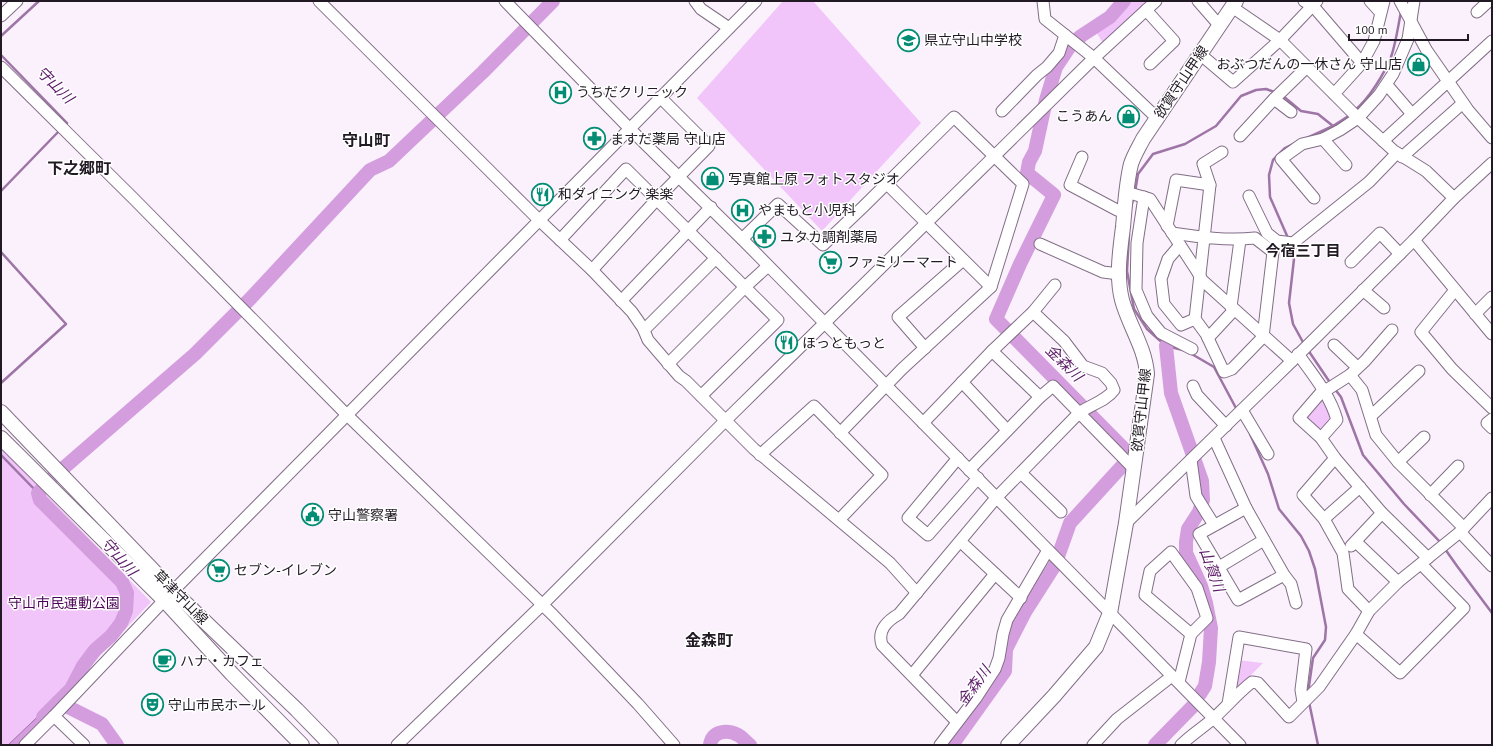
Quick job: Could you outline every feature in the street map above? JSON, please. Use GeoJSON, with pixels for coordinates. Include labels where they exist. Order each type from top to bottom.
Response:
{"type":"FeatureCollection","features":[{"type":"Feature","properties":{"kind":"main road","name":"欲賀守山甲線"},"geometry":{"type":"LineString","coordinates":[[1008,745],[1054,696],[1096,647],[1110,613],[1126,523],[1147,374],[1144,354],[1122,300],[1119,286],[1126,192],[1132,162],[1136,152],[1157,118],[1234,4]]}},
{"type":"Feature","properties":{"kind":"main road","name":"草津守山線"},"geometry":{"type":"LineString","coordinates":[[1,412],[169,596],[232,674],[302,745]]}},
{"type":"Feature","properties":{"kind":"main road","name":"草津守山線"},"geometry":{"type":"LineString","coordinates":[[1,438],[169,596],[297,710],[331,745]]}},
{"type":"Feature","properties":{"kind":"street"},"geometry":{"type":"LineString","coordinates":[[1,16],[17,1]]}},
{"type":"Feature","properties":{"kind":"street"},"geometry":{"type":"LineString","coordinates":[[319,1],[621,300],[632,312],[644,330],[648,340],[679,376],[686,381],[760,454],[890,563],[917,592]]}},
{"type":"Feature","properties":{"kind":"street"},"geometry":{"type":"LineString","coordinates":[[505,1],[630,129],[711,207],[1240,745]]}},
{"type":"Feature","properties":{"kind":"street"},"geometry":{"type":"LineString","coordinates":[[695,1],[701,9],[729,28]]}},
{"type":"Feature","properties":{"kind":"street"},"geometry":{"type":"LineString","coordinates":[[1043,1],[1045,19],[1094,58],[1157,118]]}},
{"type":"Feature","properties":{"kind":"street"},"geometry":{"type":"LineString","coordinates":[[397,745],[542,605],[725,421],[1094,58],[1156,1]]}},
{"type":"Feature","properties":{"kind":"street"},"geometry":{"type":"LineString","coordinates":[[1198,1],[1219,25]]}},
{"type":"Feature","properties":{"kind":"street"},"geometry":{"type":"LineString","coordinates":[[1370,1],[1380,12]]}},
{"type":"Feature","properties":{"kind":"street"},"geometry":{"type":"LineString","coordinates":[[1334,94],[1362,63],[1374,40],[1384,1]]}},
{"type":"Feature","properties":{"kind":"street"},"geometry":{"type":"LineString","coordinates":[[1400,1],[1427,51],[1463,103],[1492,138]]}},
{"type":"Feature","properties":{"kind":"street"},"geometry":{"type":"LineString","coordinates":[[1314,198],[1281,159],[1302,144],[1323,139],[1340,130],[1354,114],[1379,96],[1393,74],[1408,39],[1414,1]]}},
{"type":"Feature","properties":{"kind":"street"},"geometry":{"type":"LineString","coordinates":[[1477,12],[1490,1]]}},
{"type":"Feature","properties":{"kind":"street"},"geometry":{"type":"LineString","coordinates":[[25,745],[169,596],[630,129],[660,96],[729,28],[750,3]]}},
{"type":"Feature","properties":{"kind":"street"},"geometry":{"type":"LineString","coordinates":[[1200,54],[1233,82],[1280,40],[1311,3],[1362,63]]}},
{"type":"Feature","properties":{"kind":"street"},"geometry":{"type":"LineString","coordinates":[[1234,4],[1280,40],[1383,141],[1399,155],[1426,171],[1454,198]]}},
{"type":"Feature","properties":{"kind":"street"},"geometry":{"type":"LineString","coordinates":[[1146,10],[1174,41],[1150,64]]}},
{"type":"Feature","properties":{"kind":"street"},"geometry":{"type":"LineString","coordinates":[[1002,111],[1037,75],[1047,67],[1059,53],[1065,35]]}},
{"type":"Feature","properties":{"kind":"street"},"geometry":{"type":"LineString","coordinates":[[1383,141],[1490,46]]}},
{"type":"Feature","properties":{"kind":"street"},"geometry":{"type":"LineString","coordinates":[[1,67],[134,199],[347,415],[542,605],[604,668],[674,745]]}},
{"type":"Feature","properties":{"kind":"street"},"geometry":{"type":"LineString","coordinates":[[1240,136],[1274,99],[1307,67]]}},
{"type":"Feature","properties":{"kind":"street"},"geometry":{"type":"LineString","coordinates":[[1387,84],[1412,114]]}},
{"type":"Feature","properties":{"kind":"street"},"geometry":{"type":"LineString","coordinates":[[592,270],[657,199],[709,146],[660,96]]}},
{"type":"Feature","properties":{"kind":"street"},"geometry":{"type":"LineString","coordinates":[[1274,99],[1291,112]]}},
{"type":"Feature","properties":{"kind":"street"},"geometry":{"type":"LineString","coordinates":[[1249,196],[1267,233],[1277,241],[1293,243],[1369,182],[1399,155],[1463,103]]}},
{"type":"Feature","properties":{"kind":"street"},"geometry":{"type":"LineString","coordinates":[[742,239],[778,204],[823,245],[954,117],[1023,184],[991,287],[925,348],[840,433]]}},
{"type":"Feature","properties":{"kind":"street"},"geometry":{"type":"LineString","coordinates":[[1323,139],[1346,165]]}},
{"type":"Feature","properties":{"kind":"street"},"geometry":{"type":"LineString","coordinates":[[1170,230],[1204,238],[1240,240],[1255,238],[1273,252],[1263,337],[1232,370],[1224,372],[1208,338],[1195,319],[1201,279],[1204,238],[1210,185],[1203,164],[1222,152]]}},
{"type":"Feature","properties":{"kind":"street"},"geometry":{"type":"LineString","coordinates":[[1082,157],[1070,185],[1117,210],[1124,212]]}},
{"type":"Feature","properties":{"kind":"street"},"geometry":{"type":"LineString","coordinates":[[1126,523],[1192,460],[1400,254],[1454,198],[1492,163]]}},
{"type":"Feature","properties":{"kind":"street"},"geometry":{"type":"LineString","coordinates":[[560,240],[626,169],[778,320],[701,396]]}},
{"type":"Feature","properties":{"kind":"street"},"geometry":{"type":"LineString","coordinates":[[1170,230],[1176,180],[1210,185]]}},
{"type":"Feature","properties":{"kind":"street"},"geometry":{"type":"LineString","coordinates":[[887,184],[991,287]]}},
{"type":"Feature","properties":{"kind":"street"},"geometry":{"type":"LineString","coordinates":[[1126,192],[1150,199],[1201,279],[1263,337],[1295,358],[1329,388],[1337,420],[1322,438]]}},
{"type":"Feature","properties":{"kind":"street"},"geometry":{"type":"LineString","coordinates":[[1144,197],[1137,243],[1136,290],[1147,316],[1162,332],[1192,349]]}},
{"type":"Feature","properties":{"kind":"street"},"geometry":{"type":"LineString","coordinates":[[621,300],[711,207]]}},
{"type":"Feature","properties":{"kind":"street"},"geometry":{"type":"LineString","coordinates":[[1351,262],[1380,233],[1400,254]]}},
{"type":"Feature","properties":{"kind":"street"},"geometry":{"type":"LineString","coordinates":[[1208,338],[1233,309],[1240,240]]}},
{"type":"Feature","properties":{"kind":"street"},"geometry":{"type":"LineString","coordinates":[[1414,240],[1492,334]]}},
{"type":"Feature","properties":{"kind":"street"},"geometry":{"type":"LineString","coordinates":[[1040,244],[1103,272],[1119,274]]}},
{"type":"Feature","properties":{"kind":"street"},"geometry":{"type":"LineString","coordinates":[[1180,245],[1168,259],[1161,279],[1164,304],[1181,325],[1195,319]]}},
{"type":"Feature","properties":{"kind":"street"},"geometry":{"type":"LineString","coordinates":[[644,330],[716,258]]}},
{"type":"Feature","properties":{"kind":"street"},"geometry":{"type":"LineString","coordinates":[[925,348],[898,317],[963,260]]}},
{"type":"Feature","properties":{"kind":"street"},"geometry":{"type":"LineString","coordinates":[[668,364],[768,266]]}},
{"type":"Feature","properties":{"kind":"street"},"geometry":{"type":"LineString","coordinates":[[923,423],[992,351],[1034,312],[1055,285]]}},
{"type":"Feature","properties":{"kind":"street"},"geometry":{"type":"LineString","coordinates":[[1363,290],[1384,308]]}},
{"type":"Feature","properties":{"kind":"street"},"geometry":{"type":"LineString","coordinates":[[1455,290],[1421,332],[1452,369],[1492,408]]}},
{"type":"Feature","properties":{"kind":"street"},"geometry":{"type":"LineString","coordinates":[[1475,314],[1492,297]]}},
{"type":"Feature","properties":{"kind":"street"},"geometry":{"type":"LineString","coordinates":[[958,722],[882,645],[880,634],[884,625],[890,619],[899,614],[961,542],[996,498],[1079,413],[1086,407],[1110,395],[1114,390],[1111,383],[1102,373],[1083,366],[1064,341],[1034,312]]}},
{"type":"Feature","properties":{"kind":"street"},"geometry":{"type":"LineString","coordinates":[[1356,634],[1400,673],[1464,608],[1335,458],[1322,438],[1299,418],[1329,388],[1354,371],[1365,361],[1392,330]]}},
{"type":"Feature","properties":{"kind":"street"},"geometry":{"type":"LineString","coordinates":[[1334,345],[1354,371],[1371,416],[1376,435],[1398,462],[1462,530],[1492,566]]}},
{"type":"Feature","properties":{"kind":"street"},"geometry":{"type":"LineString","coordinates":[[992,351],[1040,398]]}},
{"type":"Feature","properties":{"kind":"street"},"geometry":{"type":"LineString","coordinates":[[1371,416],[1419,371]]}},
{"type":"Feature","properties":{"kind":"street"},"geometry":{"type":"LineString","coordinates":[[962,382],[1007,430]]}},
{"type":"Feature","properties":{"kind":"street"},"geometry":{"type":"LineString","coordinates":[[969,470],[1007,430],[1053,386],[1134,469]]}},
{"type":"Feature","properties":{"kind":"street"},"geometry":{"type":"LineString","coordinates":[[1193,386],[1197,396],[1226,426]]}},
{"type":"Feature","properties":{"kind":"street"},"geometry":{"type":"LineString","coordinates":[[760,454],[814,406],[882,475],[839,520]]}},
{"type":"Feature","properties":{"kind":"street"},"geometry":{"type":"LineString","coordinates":[[1242,410],[1268,454]]}},
{"type":"Feature","properties":{"kind":"street"},"geometry":{"type":"LineString","coordinates":[[1492,419],[1487,423],[1492,428]]}},
{"type":"Feature","properties":{"kind":"street"},"geometry":{"type":"LineString","coordinates":[[1214,438],[1246,508],[1291,584],[1296,603]]}},
{"type":"Feature","properties":{"kind":"street"},"geometry":{"type":"LineString","coordinates":[[1398,462],[1424,438]]}},
{"type":"Feature","properties":{"kind":"street"},"geometry":{"type":"LineString","coordinates":[[958,458],[908,518],[928,535],[978,478]]}},
{"type":"Feature","properties":{"kind":"street"},"geometry":{"type":"LineString","coordinates":[[1335,458],[1303,495],[1324,519],[1343,552],[1348,589],[1369,611]]}},
{"type":"Feature","properties":{"kind":"street"},"geometry":{"type":"LineString","coordinates":[[1192,460],[1196,496],[1214,525]]}},
{"type":"Feature","properties":{"kind":"street"},"geometry":{"type":"LineString","coordinates":[[1430,495],[1458,466]]}},
{"type":"Feature","properties":{"kind":"street"},"geometry":{"type":"LineString","coordinates":[[1021,473],[1062,512]]}},
{"type":"Feature","properties":{"kind":"street"},"geometry":{"type":"LineString","coordinates":[[1324,519],[1360,487]]}},
{"type":"Feature","properties":{"kind":"street"},"geometry":{"type":"LineString","coordinates":[[1181,745],[1190,735],[1214,718],[1252,682],[1258,683],[1289,716],[1308,698],[1356,634],[1369,611],[1398,582],[1462,530],[1492,498]]}},
{"type":"Feature","properties":{"kind":"street"},"geometry":{"type":"LineString","coordinates":[[1246,508],[1199,534],[1238,600],[1284,574]]}},
{"type":"Feature","properties":{"kind":"street"},"geometry":{"type":"LineString","coordinates":[[1343,552],[1356,542],[1382,513]]}},
{"type":"Feature","properties":{"kind":"street"},"geometry":{"type":"LineString","coordinates":[[1219,567],[1264,540]]}},
{"type":"Feature","properties":{"kind":"street"},"geometry":{"type":"LineString","coordinates":[[961,542],[1020,598]]}},
{"type":"Feature","properties":{"kind":"street"},"geometry":{"type":"LineString","coordinates":[[1356,542],[1398,582]]}},
{"type":"Feature","properties":{"kind":"street"},"geometry":{"type":"LineString","coordinates":[[940,745],[976,698],[995,669],[999,658],[1007,620],[1048,550]]}},
{"type":"Feature","properties":{"kind":"street"},"geometry":{"type":"LineString","coordinates":[[1093,745],[1117,719],[1176,679],[1191,634],[1208,618],[1197,588],[1171,552],[1150,571],[1145,595],[1191,634]]}},
{"type":"Feature","properties":{"kind":"street"},"geometry":{"type":"LineString","coordinates":[[912,675],[995,574]]}},
{"type":"Feature","properties":{"kind":"street"},"geometry":{"type":"LineString","coordinates":[[1228,704],[1239,636],[1306,649],[1301,690],[1308,698]]}},
{"type":"Feature","properties":{"kind":"street"},"geometry":{"type":"LineString","coordinates":[[57,713],[84,745]]}},
{"type":"Feature","properties":{"kind":"green space"},"geometry":{"type":"Polygon","coordinates":[[[783,1],[813,1],[921,123],[822,231],[697,98],[783,1]]]}},
{"type":"Feature","properties":{"kind":"green space"},"geometry":{"type":"Polygon","coordinates":[[[1130,1],[1147,1],[1103,43],[1096,32],[1130,1]]]}},
{"type":"Feature","properties":{"kind":"green space"},"geometry":{"type":"Polygon","coordinates":[[[1322,393],[1334,419],[1321,436],[1301,418],[1322,393]]]}},
{"type":"Feature","properties":{"kind":"green space","name":"守山市民運動公園"},"geometry":{"type":"Polygon","coordinates":[[[1,448],[151,602],[15,745],[1,745],[1,448]]]}},
{"type":"Feature","properties":{"kind":"green space"},"geometry":{"type":"Polygon","coordinates":[[[1237,660],[1263,663],[1233,693],[1237,660]]]}},
{"type":"Feature","properties":{"kind":"shaded area"},"geometry":{"type":"Polygon","coordinates":[[[53,702],[59,705],[20,745],[8,745],[53,702]]]}},
{"type":"Feature","properties":{"kind":"waterway","name":"守山川"},"geometry":{"type":"LineString","coordinates":[[1,36],[39,1]]}},
{"type":"Feature","properties":{"kind":"waterway"},"geometry":{"type":"LineString","coordinates":[[43,717],[71,689],[83,666],[95,650],[111,636],[121,623],[126,611],[127,593],[122,582],[40,500],[38,493],[52,478],[195,354],[250,299],[370,170],[389,161],[483,72],[553,1]]}},
{"type":"Feature","properties":{"kind":"waterway","name":"金森川"},"geometry":{"type":"LineString","coordinates":[[952,745],[1005,671],[1006,649],[1025,612],[1055,565],[1070,523],[1123,465],[1129,454],[996,319],[1020,264],[1054,195],[1027,173],[1029,162],[1035,151],[1046,100],[1056,67],[1070,46],[1081,36],[1110,17],[1124,1]]}},
{"type":"Feature","properties":{"kind":"waterway"},"geometry":{"type":"LineString","coordinates":[[1355,110],[1371,93],[1388,64],[1394,46],[1401,12]]}},
{"type":"Feature","properties":{"kind":"waterway","name":"守山川"},"geometry":{"type":"LineString","coordinates":[[1,55],[67,123],[64,126]]}},
{"type":"Feature","properties":{"kind":"waterway"},"geometry":{"type":"LineString","coordinates":[[1135,192],[1138,174],[1153,154],[1185,144],[1216,126],[1241,96],[1256,90],[1266,89],[1277,93]]}},
{"type":"Feature","properties":{"kind":"waterway"},"geometry":{"type":"LineString","coordinates":[[1283,96],[1301,111],[1318,114],[1333,126]]}},
{"type":"Feature","properties":{"kind":"waterway"},"geometry":{"type":"LineString","coordinates":[[1307,138],[1333,126],[1350,115]]}},
{"type":"Feature","properties":{"kind":"waterway","name":"守山川"},"geometry":{"type":"LineString","coordinates":[[1,191],[60,130]]}},
{"type":"Feature","properties":{"kind":"waterway"},"geometry":{"type":"LineString","coordinates":[[1288,238],[1270,197],[1269,175],[1273,160],[1285,148],[1295,143]]}},
{"type":"Feature","properties":{"kind":"waterway"},"geometry":{"type":"LineString","coordinates":[[1131,207],[1134,196]]}},
{"type":"Feature","properties":{"kind":"waterway"},"geometry":{"type":"LineString","coordinates":[[1129,234],[1127,271],[1134,309],[1147,329],[1166,346],[1183,350]]}},
{"type":"Feature","properties":{"kind":"waterway"},"geometry":{"type":"LineString","coordinates":[[1290,245],[1294,259],[1289,303],[1293,324],[1304,344]]}},
{"type":"Feature","properties":{"kind":"waterway","name":"守山川"},"geometry":{"type":"LineString","coordinates":[[1,252],[66,324],[1,383]]}},
{"type":"Feature","properties":{"kind":"waterway","name":"山賀川"},"geometry":{"type":"LineString","coordinates":[[1166,346],[1171,393],[1202,481],[1203,500],[1199,512],[1188,529],[1186,542],[1186,553],[1201,586],[1211,628],[1209,662],[1205,686],[1200,694]]}},
{"type":"Feature","properties":{"kind":"waterway"},"geometry":{"type":"LineString","coordinates":[[1308,350],[1331,384]]}},
{"type":"Feature","properties":{"kind":"waterway"},"geometry":{"type":"LineString","coordinates":[[1190,353],[1214,367],[1237,410]]}},
{"type":"Feature","properties":{"kind":"waterway"},"geometry":{"type":"LineString","coordinates":[[1334,388],[1341,397],[1363,455],[1404,504],[1441,543]]}},
{"type":"Feature","properties":{"kind":"waterway"},"geometry":{"type":"LineString","coordinates":[[1250,434],[1268,474],[1279,509],[1301,536],[1309,551],[1315,569],[1326,627],[1325,640],[1313,658],[1308,693]]}},
{"type":"Feature","properties":{"kind":"waterway","name":"守山川"},"geometry":{"type":"LineString","coordinates":[[1,455],[38,493]]}},
{"type":"Feature","properties":{"kind":"waterway"},"geometry":{"type":"LineString","coordinates":[[1445,549],[1492,613]]}},
{"type":"Feature","properties":{"kind":"waterway","name":"金森川"},"geometry":{"type":"LineString","coordinates":[[58,702],[102,724],[117,745]]}},
{"type":"Feature","properties":{"kind":"waterway"},"geometry":{"type":"LineString","coordinates":[[1309,702],[1318,745]]}},
{"type":"Feature","properties":{"kind":"waterway","name":"山賀川"},"geometry":{"type":"LineString","coordinates":[[1155,745],[1193,706]]}},
{"type":"Feature","properties":{"kind":"waterway","name":"金森川"},"geometry":{"type":"LineString","coordinates":[[710,745],[711,740],[721,732],[734,733],[750,745]]}},
{"type":"Feature","properties":{"kind":"place","name":"県立守山中学校"},"geometry":{"type":"Point","coordinates":[908,40]}},
{"type":"Feature","properties":{"kind":"place","name":"おぶつだんの一休さん 守山店"},"geometry":{"type":"Point","coordinates":[1418,64]}},
{"type":"Feature","properties":{"kind":"place","name":"うちだクリニック"},"geometry":{"type":"Point","coordinates":[561,92]}},
{"type":"Feature","properties":{"kind":"place","name":"こうあん"},"geometry":{"type":"Point","coordinates":[1128,116]}},
{"type":"Feature","properties":{"kind":"place","name":"ますだ薬局 守山店"},"geometry":{"type":"Point","coordinates":[595,139]}},
{"type":"Feature","properties":{"kind":"place","name":"写真館上原 フォトスタジオ"},"geometry":{"type":"Point","coordinates":[713,179]}},
{"type":"Feature","properties":{"kind":"place","name":"和ダイニング 楽楽"},"geometry":{"type":"Point","coordinates":[542,194]}},
{"type":"Feature","properties":{"kind":"place","name":"やまもと小児科"},"geometry":{"type":"Point","coordinates":[742,210]}},
{"type":"Feature","properties":{"kind":"place","name":"ユタカ調剤薬局"},"geometry":{"type":"Point","coordinates":[764,237]}},
{"type":"Feature","properties":{"kind":"place","name":"ファミリーマート"},"geometry":{"type":"Point","coordinates":[831,262]}},
{"type":"Feature","properties":{"kind":"place","name":"ほっともっと"},"geometry":{"type":"Point","coordinates":[787,343]}},
{"type":"Feature","properties":{"kind":"place","name":"守山警察署"},"geometry":{"type":"Point","coordinates":[312,515]}},
{"type":"Feature","properties":{"kind":"place","name":"セブン-イレブン"},"geometry":{"type":"Point","coordinates":[218,570]}},
{"type":"Feature","properties":{"kind":"place","name":"ハナ・カフェ"},"geometry":{"type":"Point","coordinates":[165,661]}},
{"type":"Feature","properties":{"kind":"place","name":"守山市民ホール"},"geometry":{"type":"Point","coordinates":[153,705]}},
{"type":"Feature","properties":{"kind":"district","name":"守山町"},"geometry":{"type":"Point","coordinates":[366,140]}},
{"type":"Feature","properties":{"kind":"district","name":"下之郷町"},"geometry":{"type":"Point","coordinates":[79,168]}},
{"type":"Feature","properties":{"kind":"district","name":"今宿三丁目"},"geometry":{"type":"Point","coordinates":[1303,251]}},
{"type":"Feature","properties":{"kind":"district","name":"金森町"},"geometry":{"type":"Point","coordinates":[709,640]}}]}
